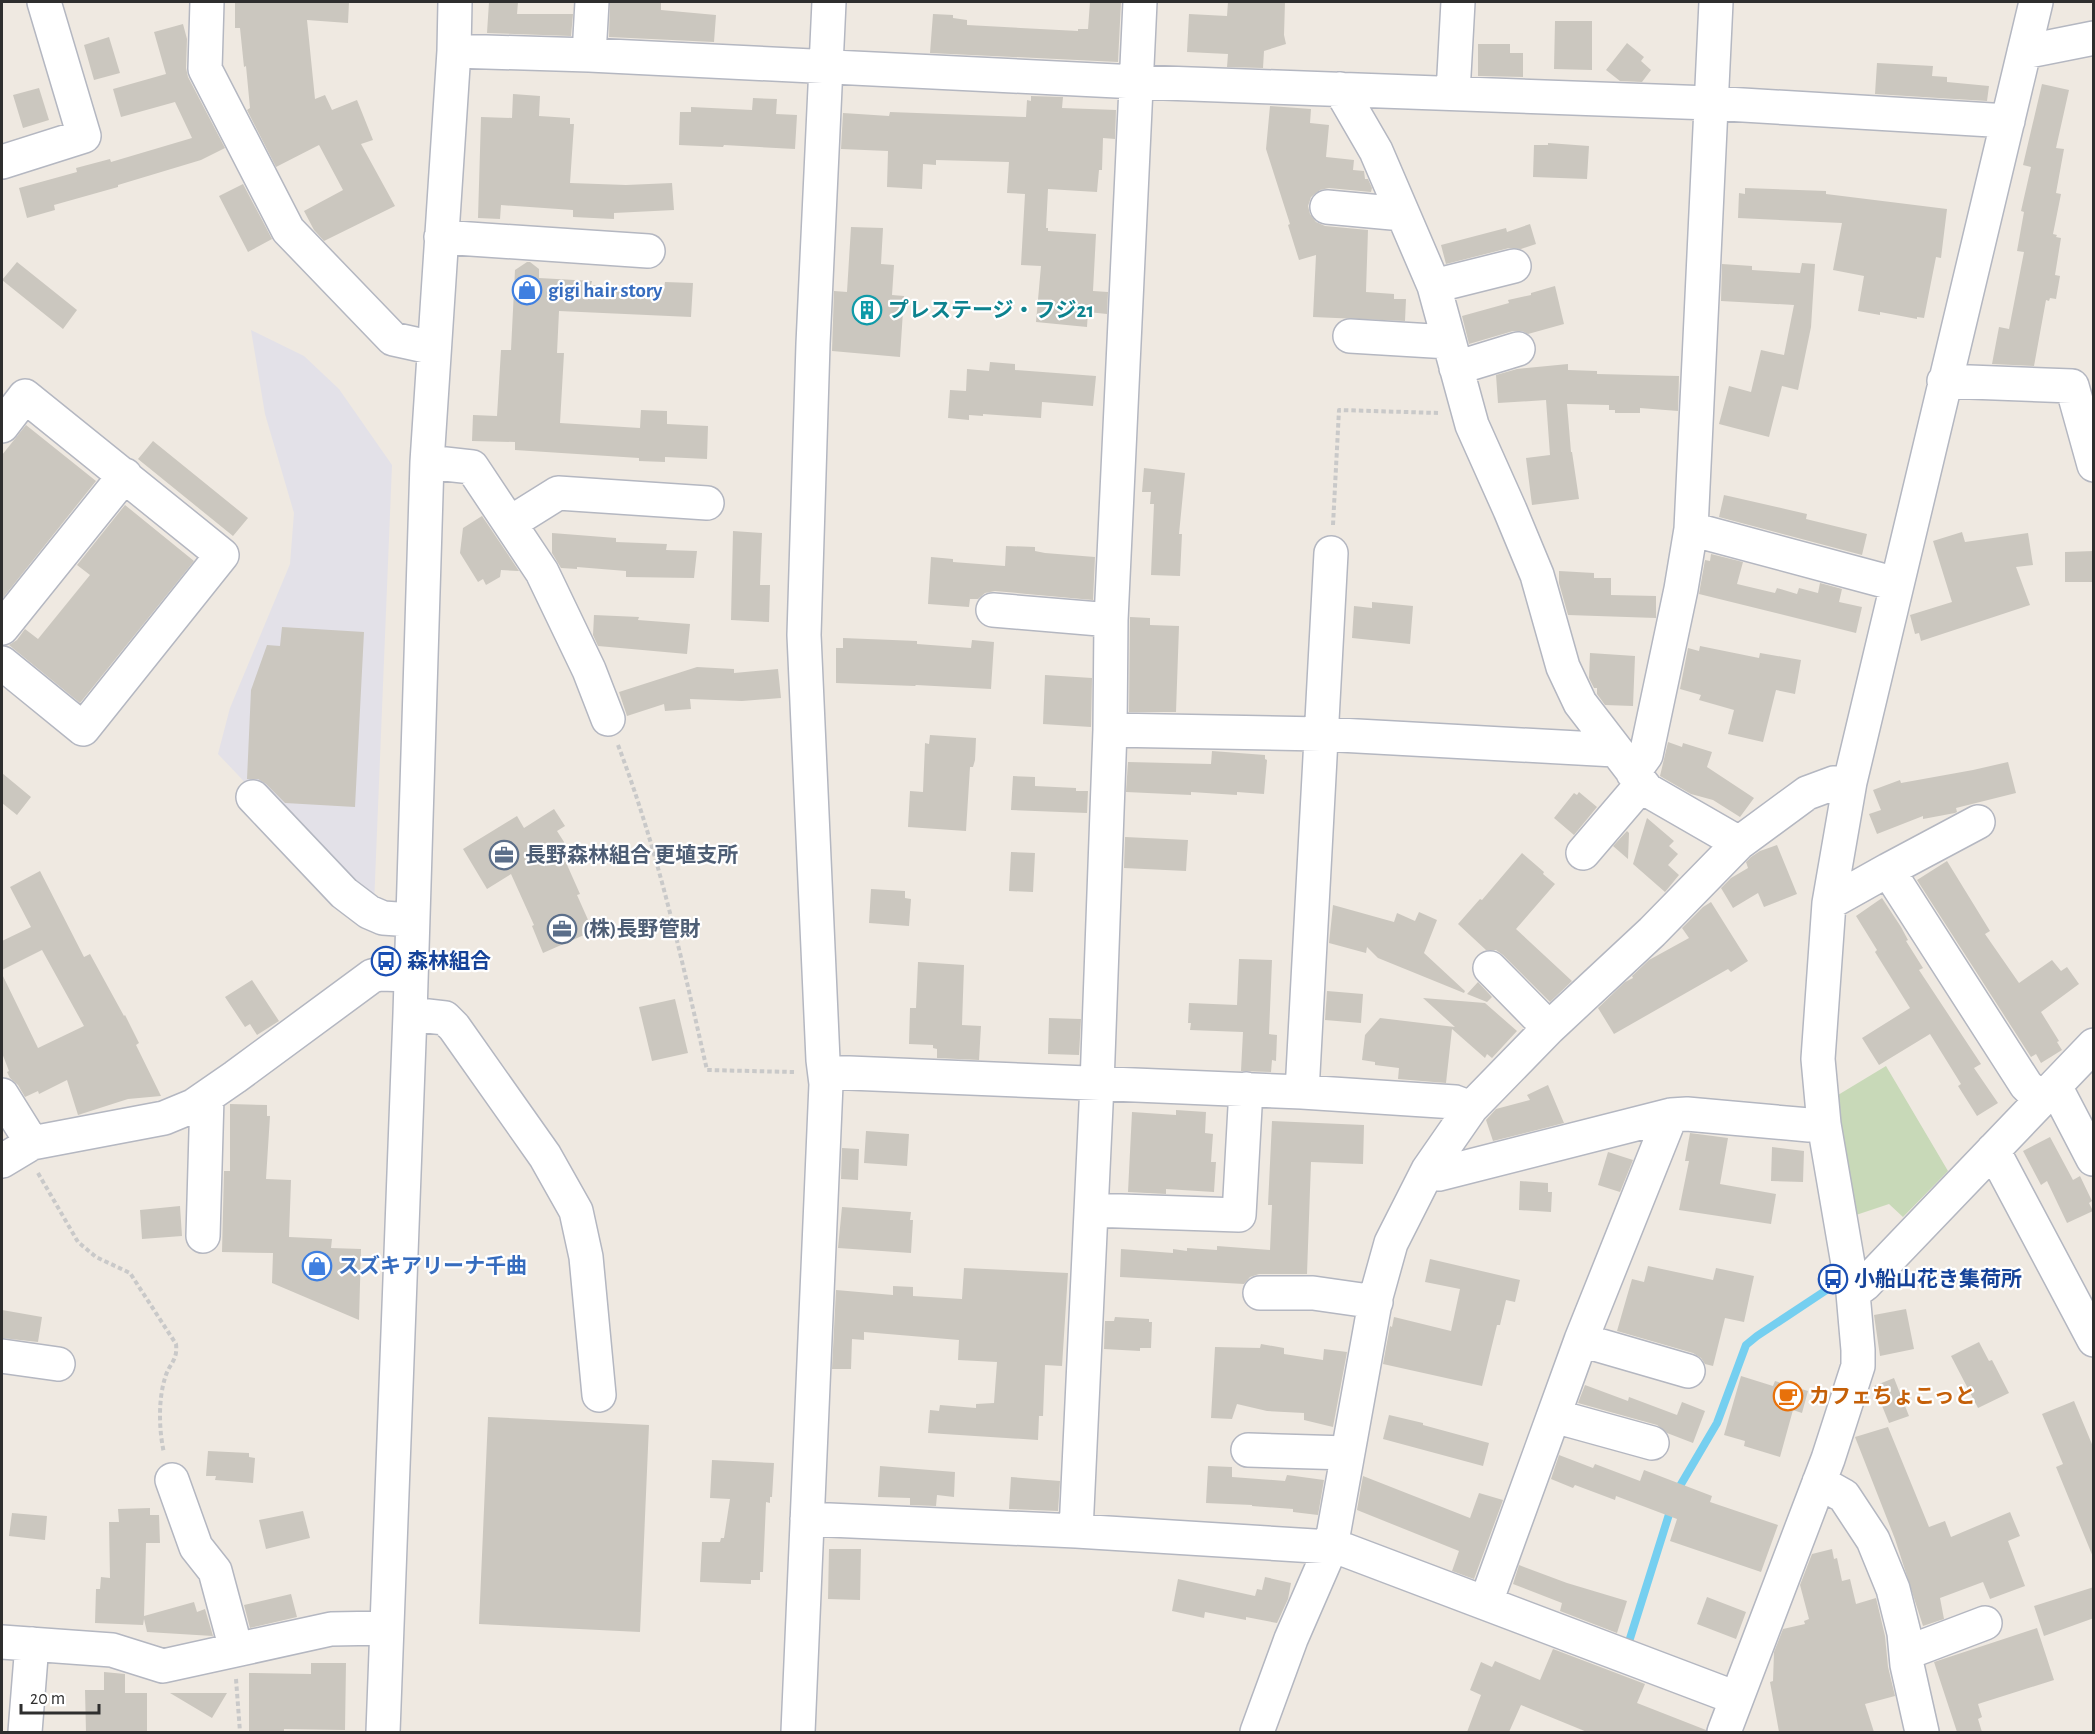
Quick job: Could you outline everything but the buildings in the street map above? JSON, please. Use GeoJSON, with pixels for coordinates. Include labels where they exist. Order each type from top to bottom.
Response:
{"type":"FeatureCollection","features":[{"type":"Feature","properties":{"kind":"street"},"geometry":{"type":"LineString","coordinates":[[2,162],[84,136],[44,2]]}},
{"type":"Feature","properties":{"kind":"street"},"geometry":{"type":"LineString","coordinates":[[207,2],[204,69],[288,230],[393,339],[434,348]]}},
{"type":"Feature","properties":{"kind":"street"},"geometry":{"type":"LineString","coordinates":[[383,1732],[410,1014],[427,462],[454,51],[455,2]]}},
{"type":"Feature","properties":{"kind":"street"},"geometry":{"type":"LineString","coordinates":[[589,55],[592,2]]}},
{"type":"Feature","properties":{"kind":"street"},"geometry":{"type":"LineString","coordinates":[[798,1732],[825,1096],[804,635],[813,344],[829,2]]}},
{"type":"Feature","properties":{"kind":"street"},"geometry":{"type":"LineString","coordinates":[[1076,1531],[1097,1084],[1110,730],[1111,620],[1140,2]]}},
{"type":"Feature","properties":{"kind":"street"},"geometry":{"type":"LineString","coordinates":[[1454,93],[1458,2]]}},
{"type":"Feature","properties":{"kind":"street"},"geometry":{"type":"LineString","coordinates":[[1583,853],[1630,769],[1646,755],[1681,589],[1691,529],[1716,2]]}},
{"type":"Feature","properties":{"kind":"street"},"geometry":{"type":"LineString","coordinates":[[1724,1732],[1819,1482],[1858,1366],[1853,1293],[1824,1124],[1818,1059],[1829,903],[1850,782],[2036,2]]}},
{"type":"Feature","properties":{"kind":"street"},"geometry":{"type":"LineString","coordinates":[[2024,52],[2094,38]]}},
{"type":"Feature","properties":{"kind":"street"},"geometry":{"type":"LineString","coordinates":[[454,51],[589,55],[1137,82],[1710,103],[2008,121]]}},
{"type":"Feature","properties":{"kind":"street"},"geometry":{"type":"LineString","coordinates":[[1340,89],[1376,151],[1434,286],[1469,414],[1537,575],[1563,667],[1580,703],[1647,790],[1739,843]]}},
{"type":"Feature","properties":{"kind":"street"},"geometry":{"type":"LineString","coordinates":[[1327,207],[1403,214]]}},
{"type":"Feature","properties":{"kind":"street"},"geometry":{"type":"LineString","coordinates":[[441,237],[648,251]]}},
{"type":"Feature","properties":{"kind":"street"},"geometry":{"type":"LineString","coordinates":[[1434,286],[1514,266]]}},
{"type":"Feature","properties":{"kind":"street"},"geometry":{"type":"LineString","coordinates":[[1350,336],[1453,355],[1518,349]]}},
{"type":"Feature","properties":{"kind":"street"},"geometry":{"type":"LineString","coordinates":[[1944,381],[2072,386],[2094,465]]}},
{"type":"Feature","properties":{"kind":"street"},"geometry":{"type":"LineString","coordinates":[[2,426],[25,396],[222,555],[83,729],[2,663]]}},
{"type":"Feature","properties":{"kind":"street"},"geometry":{"type":"LineString","coordinates":[[427,462],[472,467],[542,572],[589,670],[608,719]]}},
{"type":"Feature","properties":{"kind":"street"},"geometry":{"type":"LineString","coordinates":[[2,628],[125,475]]}},
{"type":"Feature","properties":{"kind":"street"},"geometry":{"type":"LineString","coordinates":[[510,523],[558,493],[707,503]]}},
{"type":"Feature","properties":{"kind":"street"},"geometry":{"type":"LineString","coordinates":[[1691,529],[1896,584]]}},
{"type":"Feature","properties":{"kind":"street"},"geometry":{"type":"LineString","coordinates":[[1302,1092],[1331,552]]}},
{"type":"Feature","properties":{"kind":"street"},"geometry":{"type":"LineString","coordinates":[[993,610],[1111,620]]}},
{"type":"Feature","properties":{"kind":"street"},"geometry":{"type":"LineString","coordinates":[[1110,730],[1321,734],[1630,769]]}},
{"type":"Feature","properties":{"kind":"street"},"geometry":{"type":"LineString","coordinates":[[1257,1732],[1291,1639],[1331,1547],[1376,1302],[1391,1243],[1428,1170],[1471,1108],[1549,1029],[1652,932],[1739,843],[1807,793],[1834,783],[1850,782]]}},
{"type":"Feature","properties":{"kind":"street"},"geometry":{"type":"LineString","coordinates":[[253,797],[344,893],[360,906],[383,918],[412,920]]}},
{"type":"Feature","properties":{"kind":"street"},"geometry":{"type":"LineString","coordinates":[[1829,903],[1978,822]]}},
{"type":"Feature","properties":{"kind":"street"},"geometry":{"type":"LineString","coordinates":[[1888,870],[2041,1090],[2093,1159]]}},
{"type":"Feature","properties":{"kind":"street"},"geometry":{"type":"LineString","coordinates":[[1490,968],[1549,1029]]}},
{"type":"Feature","properties":{"kind":"street"},"geometry":{"type":"LineString","coordinates":[[2,1161],[32,1143],[164,1118],[193,1106],[372,976],[411,975]]}},
{"type":"Feature","properties":{"kind":"street"},"geometry":{"type":"LineString","coordinates":[[410,1014],[445,1018],[454,1028],[545,1156],[576,1211],[586,1257],[599,1395]]}},
{"type":"Feature","properties":{"kind":"street"},"geometry":{"type":"LineString","coordinates":[[1853,1293],[1865,1284],[1994,1150],[2041,1090],[2094,1045]]}},
{"type":"Feature","properties":{"kind":"street"},"geometry":{"type":"LineString","coordinates":[[825,1072],[1302,1092],[1455,1102],[1471,1108]]}},
{"type":"Feature","properties":{"kind":"street"},"geometry":{"type":"LineString","coordinates":[[1091,1210],[1239,1215],[1246,1089]]}},
{"type":"Feature","properties":{"kind":"street"},"geometry":{"type":"LineString","coordinates":[[2,1095],[32,1143]]}},
{"type":"Feature","properties":{"kind":"street"},"geometry":{"type":"LineString","coordinates":[[203,1236],[207,1097]]}},
{"type":"Feature","properties":{"kind":"street"},"geometry":{"type":"LineString","coordinates":[[1428,1170],[1439,1174],[1671,1115],[1688,1114],[1809,1125],[1824,1124]]}},
{"type":"Feature","properties":{"kind":"street"},"geometry":{"type":"LineString","coordinates":[[1486,1602],[1581,1340],[1671,1115]]}},
{"type":"Feature","properties":{"kind":"street"},"geometry":{"type":"LineString","coordinates":[[1994,1150],[2094,1340]]}},
{"type":"Feature","properties":{"kind":"street"},"geometry":{"type":"LineString","coordinates":[[1260,1293],[1313,1293],[1376,1302]]}},
{"type":"Feature","properties":{"kind":"street"},"geometry":{"type":"LineString","coordinates":[[1581,1340],[1688,1371]]}},
{"type":"Feature","properties":{"kind":"street"},"geometry":{"type":"LineString","coordinates":[[2,1356],[58,1364]]}},
{"type":"Feature","properties":{"kind":"street"},"geometry":{"type":"LineString","coordinates":[[1554,1416],[1652,1443]]}},
{"type":"Feature","properties":{"kind":"street"},"geometry":{"type":"LineString","coordinates":[[1248,1450],[1348,1454]]}},
{"type":"Feature","properties":{"kind":"street"},"geometry":{"type":"LineString","coordinates":[[172,1480],[196,1547],[214,1571],[233,1638],[234,1650]]}},
{"type":"Feature","properties":{"kind":"street"},"geometry":{"type":"LineString","coordinates":[[1819,1482],[1845,1496],[1873,1540],[1893,1589],[1905,1633],[1907,1665],[1922,1732]]}},
{"type":"Feature","properties":{"kind":"street"},"geometry":{"type":"LineString","coordinates":[[807,1519],[1076,1531],[1331,1547],[1345,1550],[1486,1602],[1736,1698]]}},
{"type":"Feature","properties":{"kind":"street"},"geometry":{"type":"LineString","coordinates":[[1906,1653],[1985,1623]]}},
{"type":"Feature","properties":{"kind":"street"},"geometry":{"type":"LineString","coordinates":[[25,1732],[17,1643],[112,1650],[163,1666],[331,1629],[386,1628]]}},
{"type":"Feature","properties":{"kind":"path"},"geometry":{"type":"LineString","coordinates":[[1331,552],[1339,410],[1469,414]]}},
{"type":"Feature","properties":{"kind":"path"},"geometry":{"type":"LineString","coordinates":[[608,719],[640,804],[678,942],[707,1070],[825,1072]]}},
{"type":"Feature","properties":{"kind":"path"},"geometry":{"type":"LineString","coordinates":[[32,1143],[29,1156],[78,1242],[96,1257],[130,1273],[176,1344],[177,1355],[165,1377],[160,1404],[163,1448],[172,1480]]}},
{"type":"Feature","properties":{"kind":"path"},"geometry":{"type":"LineString","coordinates":[[234,1650],[240,1732]]}},
{"type":"Feature","properties":{"kind":"shaded area"},"geometry":{"type":"Polygon","coordinates":[[[251,330],[304,356],[339,389],[392,465],[374,905],[350,893],[218,754],[230,708],[290,564],[294,513],[265,414],[251,330]]]}},
{"type":"Feature","properties":{"kind":"green space"},"geometry":{"type":"Polygon","coordinates":[[[1886,1066],[1948,1171],[1903,1217],[1889,1204],[1856,1215],[1842,1139],[1838,1095],[1886,1066]]]}},
{"type":"Feature","properties":{"kind":"waterway"},"geometry":{"type":"LineString","coordinates":[[1677,1491],[1717,1423],[1746,1345],[1831,1287]]}},
{"type":"Feature","properties":{"kind":"waterway"},"geometry":{"type":"LineString","coordinates":[[1627,1648],[1671,1508]]}},
{"type":"Feature","properties":{"kind":"place","name":"gigi hair story"},"geometry":{"type":"Point","coordinates":[527,290]}},
{"type":"Feature","properties":{"kind":"place","name":"プレステージ・フジ21"},"geometry":{"type":"Point","coordinates":[867,310]}},
{"type":"Feature","properties":{"kind":"place","name":"長野森林組合 更埴支所"},"geometry":{"type":"Point","coordinates":[504,855]}},
{"type":"Feature","properties":{"kind":"place","name":"(株)長野管財"},"geometry":{"type":"Point","coordinates":[562,929]}},
{"type":"Feature","properties":{"kind":"place","name":"森林組合"},"geometry":{"type":"Point","coordinates":[386,961]}},
{"type":"Feature","properties":{"kind":"place","name":"スズキアリーナ千曲"},"geometry":{"type":"Point","coordinates":[317,1266]}},
{"type":"Feature","properties":{"kind":"place","name":"小船山花き集荷所"},"geometry":{"type":"Point","coordinates":[1833,1279]}},
{"type":"Feature","properties":{"kind":"place","name":"カフェちょこっと"},"geometry":{"type":"Point","coordinates":[1788,1396]}}]}
